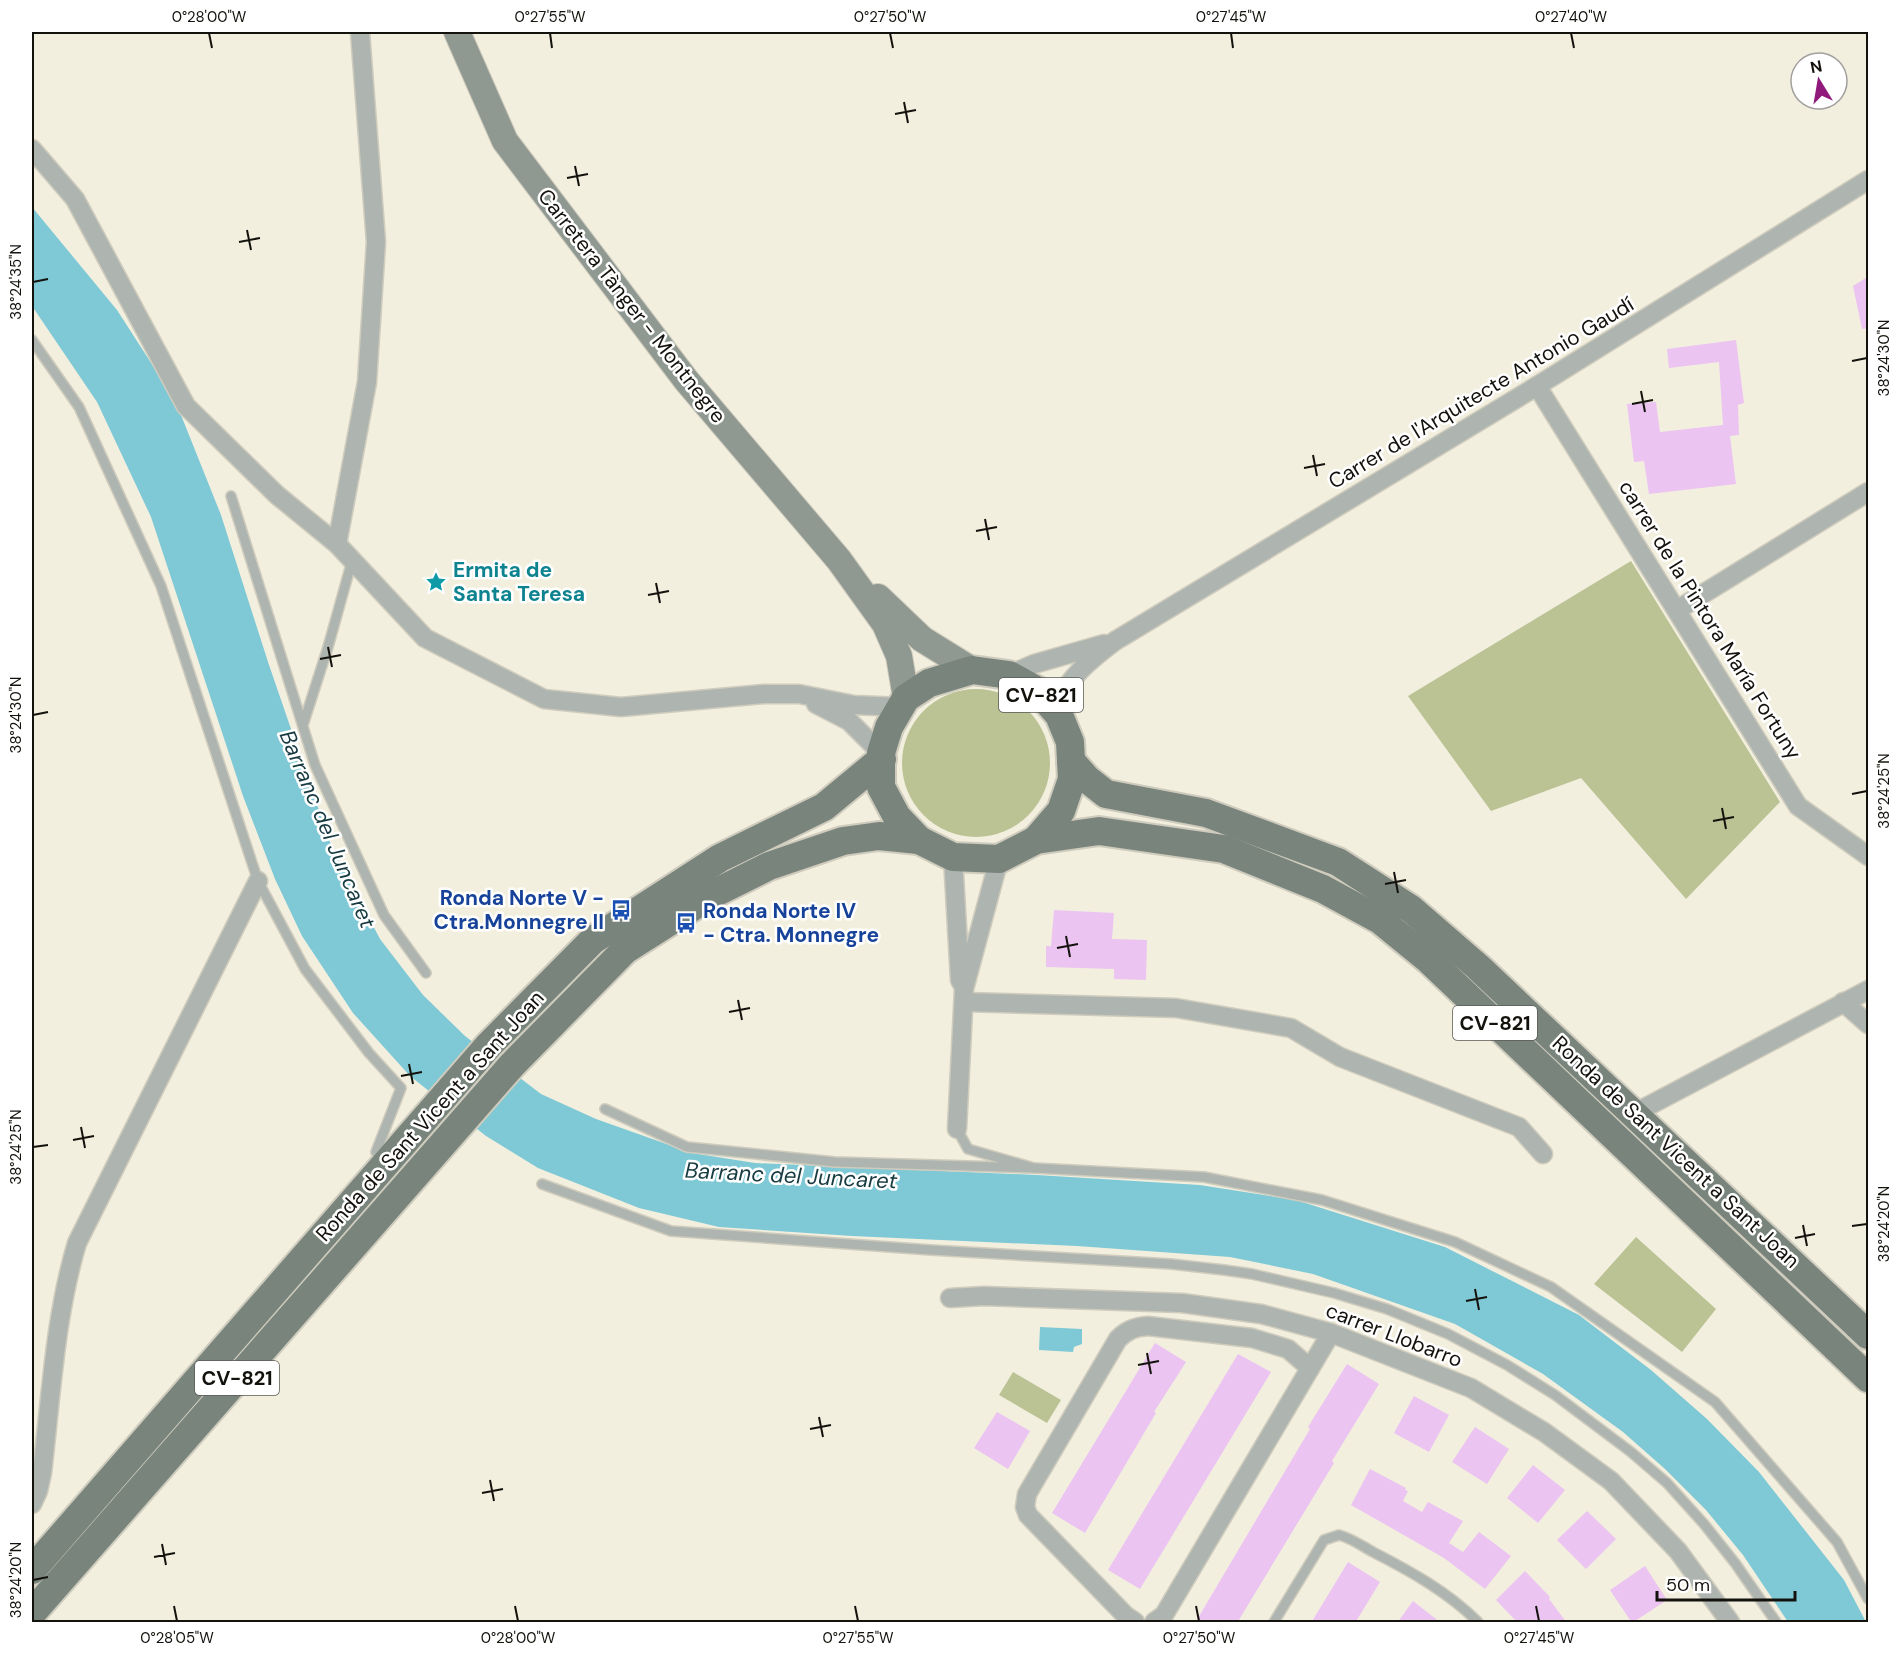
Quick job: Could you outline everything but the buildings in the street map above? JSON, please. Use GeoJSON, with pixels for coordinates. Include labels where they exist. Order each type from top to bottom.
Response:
{"type":"FeatureCollection","features":[{"type":"Feature","properties":{"kind":"main road","name":"CV-821"},"geometry":{"type":"LineString","coordinates":[[904,703],[929,683],[972,670],[1009,675],[1038,691],[1059,715],[1070,741],[1072,779],[1061,811],[1036,840]]}},
{"type":"Feature","properties":{"kind":"main road","name":"Ronda de Sant Vicent a Sant Joan"},"geometry":{"type":"LineString","coordinates":[[904,703],[890,727],[881,756],[881,787],[897,817],[919,840],[953,857],[999,859],[1036,840],[1099,831],[1224,849],[1323,889],[1380,920],[1429,960],[1869,1378]]}},
{"type":"Feature","properties":{"kind":"main road","name":"Ronda de Sant Vicent a Sant Joan"},"geometry":{"type":"LineString","coordinates":[[32,1569],[489,1045],[593,940],[720,858],[824,807],[881,756]]}},
{"type":"Feature","properties":{"kind":"main road","name":"Ronda de Sant Vicent a Sant Joan"},"geometry":{"type":"LineString","coordinates":[[1071,761],[1087,779],[1106,794],[1206,813],[1338,862],[1411,909],[1478,967],[1635,1113],[1869,1335]]}},
{"type":"Feature","properties":{"kind":"main road","name":"Ronda de Sant Vicent a Sant Joan"},"geometry":{"type":"LineString","coordinates":[[32,1613],[512,1065],[625,950],[713,894],[769,866],[843,841],[879,836],[919,840]]}},
{"type":"Feature","properties":{"kind":"street"},"geometry":{"type":"LineString","coordinates":[[337,544],[367,382],[376,242],[360,32]]}},
{"type":"Feature","properties":{"kind":"street","name":"Carretera Tànger - Montnegre"},"geometry":{"type":"LineString","coordinates":[[457,32],[505,141],[686,380],[839,560],[885,624],[899,656],[904,703]]}},
{"type":"Feature","properties":{"kind":"street"},"geometry":{"type":"LineString","coordinates":[[32,149],[75,199],[186,406],[277,495],[337,544],[425,638],[544,699],[621,707],[764,694],[799,694],[854,705],[904,703]]}},
{"type":"Feature","properties":{"kind":"street","name":"Carrer de l'Arquitecte Antonio Gaudí"},"geometry":{"type":"LineString","coordinates":[[1053,708],[1066,684],[1085,664],[1115,641],[1537,386],[1869,180]]}},
{"type":"Feature","properties":{"kind":"street","name":"carrer de la Pintora María Fortuny"},"geometry":{"type":"LineString","coordinates":[[1537,386],[1798,806],[1869,856]]}},
{"type":"Feature","properties":{"kind":"street"},"geometry":{"type":"LineString","coordinates":[[1677,610],[1869,492]]}},
{"type":"Feature","properties":{"kind":"street","name":"Carretera Tànger - Montnegre"},"geometry":{"type":"LineString","coordinates":[[839,560],[922,639],[972,670]]}},
{"type":"Feature","properties":{"kind":"street","name":"Carrer de l'Arquitecte Antonio Gaudí"},"geometry":{"type":"LineString","coordinates":[[1009,675],[1042,661],[1115,641]]}},
{"type":"Feature","properties":{"kind":"street"},"geometry":{"type":"LineString","coordinates":[[799,694],[849,721],[881,756]]}},
{"type":"Feature","properties":{"kind":"street"},"geometry":{"type":"LineString","coordinates":[[953,857],[960,980],[964,996]]}},
{"type":"Feature","properties":{"kind":"street"},"geometry":{"type":"LineString","coordinates":[[957,1129],[964,996],[999,859]]}},
{"type":"Feature","properties":{"kind":"street"},"geometry":{"type":"LineString","coordinates":[[32,1504],[42,1473],[59,1331],[70,1265],[77,1243],[258,881]]}},
{"type":"Feature","properties":{"kind":"street"},"geometry":{"type":"LineString","coordinates":[[1635,1113],[1869,990]]}},
{"type":"Feature","properties":{"kind":"street"},"geometry":{"type":"LineString","coordinates":[[964,996],[1176,1008],[1291,1028],[1340,1057],[1519,1127],[1543,1154]]}},
{"type":"Feature","properties":{"kind":"street"},"geometry":{"type":"LineString","coordinates":[[1843,1002],[1869,1024]]}},
{"type":"Feature","properties":{"kind":"street","name":"carrer Llobarro"},"geometry":{"type":"LineString","coordinates":[[950,1298],[984,1296],[1182,1303],[1261,1314],[1331,1333],[1471,1388],[1513,1412],[1611,1481],[1671,1543],[1697,1575],[1730,1623]]}},
{"type":"Feature","properties":{"kind":"street"},"geometry":{"type":"LineString","coordinates":[[1135,1623],[1028,1515],[1025,1507],[1027,1494],[1118,1340],[1126,1331],[1148,1326],[1252,1338],[1288,1349],[1310,1368]]}},
{"type":"Feature","properties":{"kind":"street"},"geometry":{"type":"LineString","coordinates":[[1154,1623],[1164,1615],[1331,1333]]}},
{"type":"Feature","properties":{"kind":"lane"},"geometry":{"type":"LineString","coordinates":[[32,340],[80,407],[161,586],[258,881],[305,969],[369,1053],[401,1088],[376,1152]]}},
{"type":"Feature","properties":{"kind":"lane"},"geometry":{"type":"LineString","coordinates":[[231,496],[315,765],[384,915],[426,973]]}},
{"type":"Feature","properties":{"kind":"lane"},"geometry":{"type":"LineString","coordinates":[[303,725],[352,560]]}},
{"type":"Feature","properties":{"kind":"lane"},"geometry":{"type":"LineString","coordinates":[[605,1109],[687,1148],[835,1162],[1034,1168],[1204,1177],[1322,1200],[1455,1242],[1551,1287],[1715,1402],[1837,1542],[1869,1599]]}},
{"type":"Feature","properties":{"kind":"lane"},"geometry":{"type":"LineString","coordinates":[[957,1129],[968,1149],[1034,1168]]}},
{"type":"Feature","properties":{"kind":"lane"},"geometry":{"type":"LineString","coordinates":[[542,1184],[671,1231],[1214,1269],[1252,1274],[1334,1293],[1387,1309],[1448,1335],[1507,1365],[1555,1395],[1631,1452],[1667,1484],[1704,1524],[1735,1563],[1776,1623]]}},
{"type":"Feature","properties":{"kind":"lane"},"geometry":{"type":"LineString","coordinates":[[1274,1623],[1324,1540],[1339,1535],[1426,1582],[1457,1604],[1478,1623]]}},
{"type":"Feature","properties":{"kind":"green space"},"geometry":{"type":"Polygon","coordinates":[[[1631,561],[1780,802],[1686,899],[1581,778],[1491,811],[1408,696],[1631,561]]]}},
{"type":"Feature","properties":{"kind":"green space"},"geometry":{"type":"Polygon","coordinates":[[[976,689],[1004,695],[1028,711],[1044,735],[1050,763],[1044,791],[1028,815],[1004,831],[976,837],[948,831],[924,815],[908,791],[902,763],[908,735],[924,711],[948,695],[976,689]]]}},
{"type":"Feature","properties":{"kind":"green space"},"geometry":{"type":"Polygon","coordinates":[[[1636,1237],[1716,1309],[1682,1352],[1594,1284],[1636,1237]]]}},
{"type":"Feature","properties":{"kind":"green space"},"geometry":{"type":"Polygon","coordinates":[[[1013,1372],[1061,1400],[1047,1423],[999,1395],[1013,1372]]]}},
{"type":"Feature","properties":{"kind":"water","name":"Barranc del Juncaret"},"geometry":{"type":"Polygon","coordinates":[[[32,207],[117,310],[175,400],[221,515],[269,665],[331,845],[380,939],[423,995],[465,1036],[541,1094],[596,1119],[692,1153],[755,1163],[1037,1175],[1200,1185],[1296,1200],[1445,1247],[1579,1315],[1651,1370],[1707,1419],[1759,1472],[1844,1580],[1866,1622],[1788,1622],[1743,1555],[1706,1510],[1665,1469],[1623,1432],[1543,1374],[1455,1324],[1313,1274],[1230,1257],[1077,1246],[852,1236],[719,1227],[639,1208],[538,1168],[486,1136],[410,1076],[353,1013],[302,936],[275,879],[243,796],[151,517],[97,402],[32,306],[32,207]]]}},
{"type":"Feature","properties":{"kind":"water"},"geometry":{"type":"Polygon","coordinates":[[[1040,1327],[1082,1329],[1082,1344],[1074,1347],[1073,1352],[1039,1350],[1040,1327]]]}},
{"type":"Feature","properties":{"kind":"place","name":"Ermita de Santa Teresa"},"geometry":{"type":"Point","coordinates":[436,582]}},
{"type":"Feature","properties":{"kind":"place","name":"Ronda Norte V - Ctra.Monnegre II"},"geometry":{"type":"Point","coordinates":[621,910]}},
{"type":"Feature","properties":{"kind":"place","name":"Ronda Norte IV - Ctra. Monnegre"},"geometry":{"type":"Point","coordinates":[686,923]}}]}
